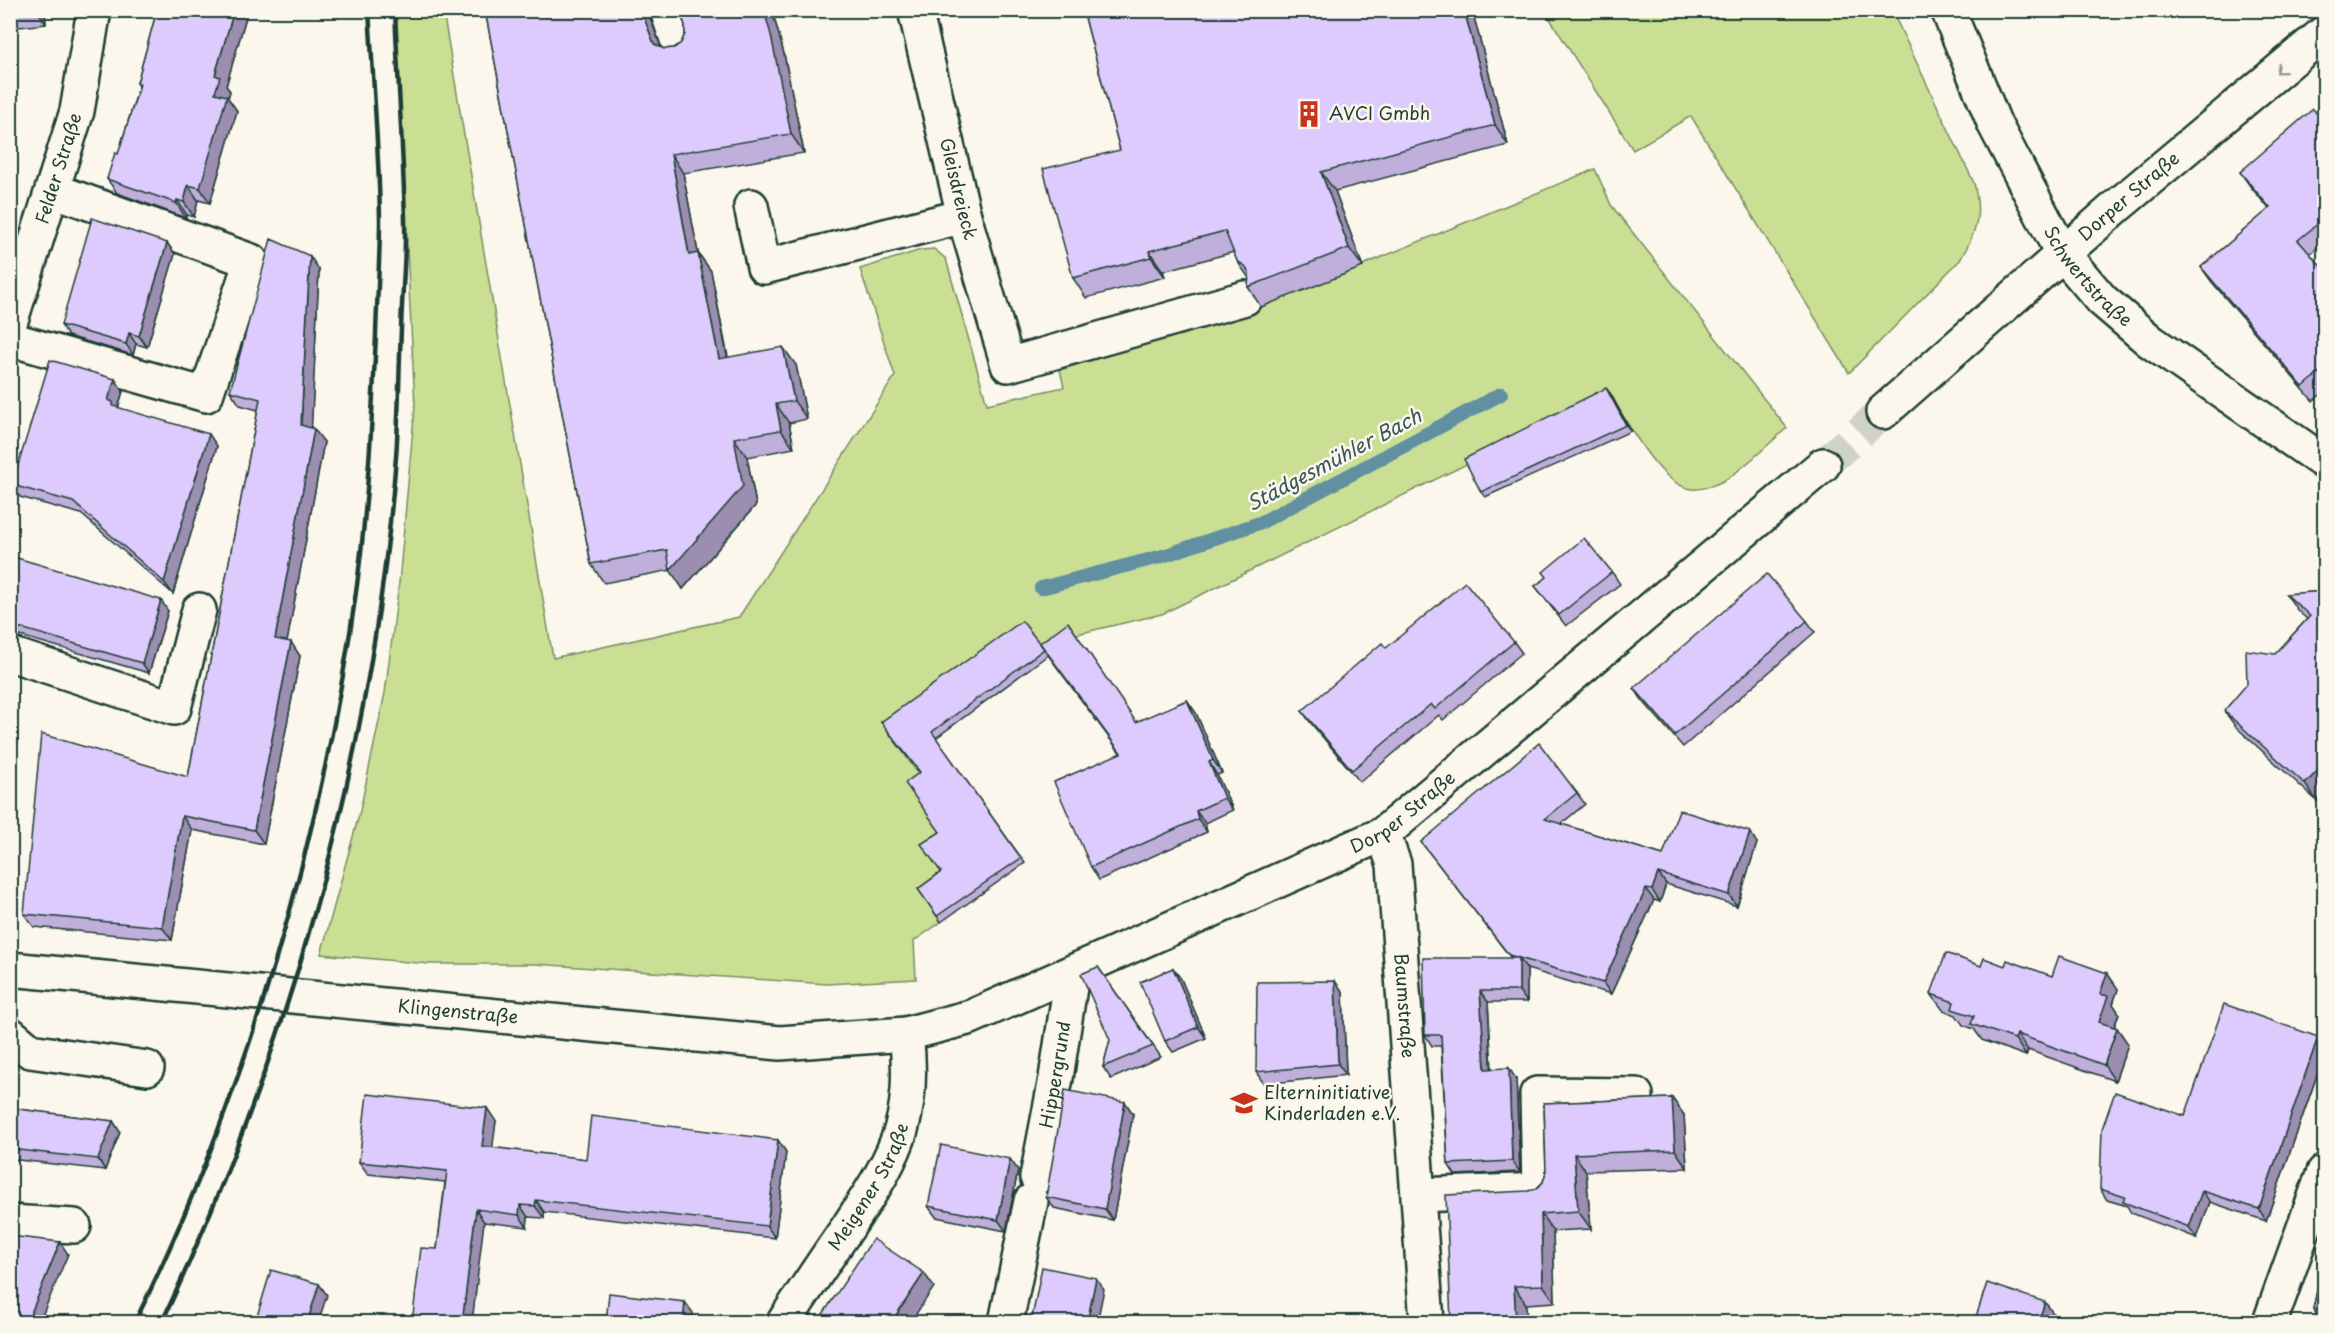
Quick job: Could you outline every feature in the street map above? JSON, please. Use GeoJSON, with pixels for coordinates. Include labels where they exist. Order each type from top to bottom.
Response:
{"type":"FeatureCollection","features":[{"type":"Feature","properties":{"kind":"street","name":"Felder Straße"},"geometry":{"type":"LineString","coordinates":[[10,323],[77,111],[94,10]]}},
{"type":"Feature","properties":{"kind":"street"},"geometry":{"type":"LineString","coordinates":[[667,10],[680,49]]}},
{"type":"Feature","properties":{"kind":"street","name":"Gleisdreieck"},"geometry":{"type":"LineString","coordinates":[[915,10],[964,216],[1008,365],[1245,298]]}},
{"type":"Feature","properties":{"kind":"street","name":"Schwertstraße"},"geometry":{"type":"LineString","coordinates":[[1948,10],[1995,125],[2062,253],[2102,300],[2150,341],[2325,462]]}},
{"type":"Feature","properties":{"kind":"street","name":"Dorper Straße"},"geometry":{"type":"LineString","coordinates":[[1883,412],[2062,253],[2325,33]]}},
{"type":"Feature","properties":{"kind":"street"},"geometry":{"type":"LineString","coordinates":[[10,339],[206,395],[251,261],[53,190]]}},
{"type":"Feature","properties":{"kind":"street"},"geometry":{"type":"LineString","coordinates":[[751,206],[765,267],[964,216]]}},
{"type":"Feature","properties":{"kind":"street","name":"Dorper Straße"},"geometry":{"type":"LineString","coordinates":[[906,1034],[971,1017],[1383,834],[1822,465]]}},
{"type":"Feature","properties":{"kind":"street"},"geometry":{"type":"LineString","coordinates":[[10,654],[174,708],[199,610]]}},
{"type":"Feature","properties":{"kind":"street","name":"Baumstraße"},"geometry":{"type":"LineString","coordinates":[[1383,834],[1394,864],[1421,1207],[1427,1323]]}},
{"type":"Feature","properties":{"kind":"street","name":"Klingenstraße"},"geometry":{"type":"LineString","coordinates":[[10,969],[780,1043],[906,1034]]}},
{"type":"Feature","properties":{"kind":"street","name":"Hippergrund"},"geometry":{"type":"LineString","coordinates":[[1006,1323],[1056,1078],[1072,974]]}},
{"type":"Feature","properties":{"kind":"street"},"geometry":{"type":"LineString","coordinates":[[10,1034],[30,1051],[147,1068]]}},
{"type":"Feature","properties":{"kind":"street","name":"Meigener Straße"},"geometry":{"type":"LineString","coordinates":[[784,1323],[877,1182],[892,1151],[900,1130],[908,1083],[909,1058],[906,1034]]}},
{"type":"Feature","properties":{"kind":"street"},"geometry":{"type":"LineString","coordinates":[[1421,1207],[1539,1190],[1538,1094],[1636,1095]]}},
{"type":"Feature","properties":{"kind":"street"},"geometry":{"type":"LineString","coordinates":[[2270,1323],[2325,1172]]}},
{"type":"Feature","properties":{"kind":"street"},"geometry":{"type":"LineString","coordinates":[[1421,1207],[1538,1211]]}},
{"type":"Feature","properties":{"kind":"street"},"geometry":{"type":"LineString","coordinates":[[10,1222],[74,1226]]}},
{"type":"Feature","properties":{"kind":"green space"},"geometry":{"type":"Polygon","coordinates":[[[395,11],[443,11],[553,658],[739,617],[895,376],[860,269],[921,250],[934,249],[946,259],[987,404],[1064,387],[1060,370],[1261,307],[1595,169],[1611,205],[1787,428],[1730,477],[1712,486],[1692,489],[1680,485],[1656,464],[1609,394],[1162,614],[1077,634],[1048,655],[1027,627],[885,728],[913,766],[929,793],[944,838],[946,880],[941,922],[914,941],[916,979],[827,984],[535,964],[430,964],[321,954],[360,811],[385,693],[399,583],[415,406],[395,11]]]}},
{"type":"Feature","properties":{"kind":"green space"},"geometry":{"type":"Polygon","coordinates":[[[1545,11],[1892,11],[1974,183],[1978,215],[1974,232],[1960,260],[1849,373],[1691,116],[1633,150],[1545,11]]]}},
{"type":"Feature","properties":{"kind":"building"},"geometry":{"type":"Polygon","coordinates":[[[157,10],[234,10],[215,75],[220,77],[215,93],[227,96],[200,188],[188,185],[184,202],[177,200],[176,203],[107,179],[115,153],[118,154],[140,84],[137,83],[157,10]]]}},
{"type":"Feature","properties":{"kind":"building"},"geometry":{"type":"Polygon","coordinates":[[[485,10],[641,10],[654,44],[664,49],[674,48],[681,43],[685,34],[685,25],[679,10],[764,10],[791,134],[671,154],[689,255],[698,253],[719,359],[783,347],[794,401],[776,404],[781,430],[734,438],[743,486],[670,570],[667,550],[591,564],[485,10]]]}},
{"type":"Feature","properties":{"kind":"building","name":"AVCI Gmbh"},"geometry":{"type":"Polygon","coordinates":[[[1083,10],[1464,10],[1495,125],[1321,172],[1349,248],[1248,287],[1249,273],[1245,266],[1237,261],[1225,231],[1149,251],[1151,257],[1073,278],[1043,169],[1120,150],[1083,10]]]}},
{"type":"Feature","properties":{"kind":"building"},"geometry":{"type":"Polygon","coordinates":[[[2313,109],[2321,119],[2325,116],[2325,218],[2298,240],[2325,271],[2325,368],[2303,387],[2201,267],[2270,208],[2240,172],[2313,109]]]}},
{"type":"Feature","properties":{"kind":"building"},"geometry":{"type":"Polygon","coordinates":[[[92,218],[167,243],[139,336],[129,333],[126,344],[61,325],[92,218]]]}},
{"type":"Feature","properties":{"kind":"building"},"geometry":{"type":"Polygon","coordinates":[[[271,239],[310,256],[301,425],[314,429],[275,639],[291,642],[254,830],[182,816],[162,927],[24,914],[41,734],[188,777],[260,399],[230,391],[271,239]]]}},
{"type":"Feature","properties":{"kind":"building"},"geometry":{"type":"Polygon","coordinates":[[[50,360],[115,379],[108,400],[113,402],[113,406],[209,434],[164,582],[73,502],[12,485],[50,360]]]}},
{"type":"Feature","properties":{"kind":"building"},"geometry":{"type":"Polygon","coordinates":[[[1606,388],[1626,425],[1481,492],[1464,459],[1606,388]]]}},
{"type":"Feature","properties":{"kind":"building"},"geometry":{"type":"Polygon","coordinates":[[[1584,538],[1612,572],[1559,615],[1535,586],[1547,577],[1543,572],[1584,538]]]}},
{"type":"Feature","properties":{"kind":"building"},"geometry":{"type":"Polygon","coordinates":[[[10,556],[161,600],[142,663],[10,625],[10,556]]]}},
{"type":"Feature","properties":{"kind":"building"},"geometry":{"type":"Polygon","coordinates":[[[1767,574],[1807,621],[1675,735],[1634,688],[1767,574]]]}},
{"type":"Feature","properties":{"kind":"building"},"geometry":{"type":"Polygon","coordinates":[[[1465,582],[1514,642],[1435,709],[1431,704],[1352,770],[1302,711],[1382,643],[1386,648],[1465,582]]]}},
{"type":"Feature","properties":{"kind":"building"},"geometry":{"type":"Polygon","coordinates":[[[2325,591],[2325,763],[2305,784],[2224,711],[2247,684],[2246,650],[2275,654],[2310,616],[2286,594],[2325,591]]]}},
{"type":"Feature","properties":{"kind":"building"},"geometry":{"type":"Polygon","coordinates":[[[1022,621],[1044,649],[932,732],[1021,858],[937,916],[918,889],[941,872],[921,844],[940,832],[905,783],[920,772],[881,722],[1022,621]]]}},
{"type":"Feature","properties":{"kind":"building"},"geometry":{"type":"Polygon","coordinates":[[[1068,622],[1136,722],[1187,700],[1213,760],[1209,762],[1224,798],[1196,811],[1198,819],[1091,867],[1054,782],[1121,753],[1040,643],[1068,622]]]}},
{"type":"Feature","properties":{"kind":"building"},"geometry":{"type":"Polygon","coordinates":[[[1539,743],[1577,793],[1545,819],[1663,855],[1679,810],[1750,832],[1729,895],[1658,873],[1652,890],[1646,889],[1603,983],[1509,955],[1421,842],[1539,743]]]}},
{"type":"Feature","properties":{"kind":"building"},"geometry":{"type":"Polygon","coordinates":[[[1946,953],[1981,966],[1984,958],[2005,966],[2007,960],[2052,976],[2059,956],[2107,973],[2100,994],[2108,996],[2099,1022],[2117,1028],[2104,1065],[2017,1034],[2015,1039],[1971,1024],[1974,1016],[1952,1009],[1954,1002],[1931,994],[1946,953]]]}},
{"type":"Feature","properties":{"kind":"building"},"geometry":{"type":"Polygon","coordinates":[[[1423,958],[1519,958],[1519,991],[1480,991],[1485,1069],[1509,1068],[1512,1161],[1448,1164],[1441,1035],[1425,1035],[1423,958]]]}},
{"type":"Feature","properties":{"kind":"building"},"geometry":{"type":"Polygon","coordinates":[[[1098,967],[1153,1046],[1103,1067],[1110,1040],[1081,974],[1098,967]]]}},
{"type":"Feature","properties":{"kind":"building"},"geometry":{"type":"Polygon","coordinates":[[[1173,968],[1198,1027],[1165,1041],[1140,982],[1173,968]]]}},
{"type":"Feature","properties":{"kind":"building"},"geometry":{"type":"Polygon","coordinates":[[[1335,981],[1338,1064],[1256,1072],[1257,982],[1335,981]]]}},
{"type":"Feature","properties":{"kind":"building"},"geometry":{"type":"Polygon","coordinates":[[[2224,1004],[2318,1037],[2259,1209],[2202,1191],[2189,1227],[2123,1202],[2125,1197],[2100,1189],[2102,1129],[2115,1092],[2185,1116],[2224,1004]]]}},
{"type":"Feature","properties":{"kind":"building"},"geometry":{"type":"Polygon","coordinates":[[[1065,1090],[1125,1102],[1105,1209],[1046,1197],[1065,1090]]]}},
{"type":"Feature","properties":{"kind":"building"},"geometry":{"type":"Polygon","coordinates":[[[367,1094],[487,1108],[482,1146],[586,1159],[591,1116],[778,1140],[767,1226],[536,1200],[535,1206],[520,1205],[519,1215],[476,1209],[462,1323],[412,1323],[421,1248],[437,1249],[447,1171],[359,1162],[367,1094]]]}},
{"type":"Feature","properties":{"kind":"building"},"geometry":{"type":"Polygon","coordinates":[[[1672,1098],[1675,1150],[1574,1154],[1578,1211],[1541,1214],[1543,1285],[1514,1286],[1516,1323],[1451,1323],[1446,1195],[1536,1189],[1543,1182],[1546,1172],[1544,1103],[1672,1098]]]}},
{"type":"Feature","properties":{"kind":"building"},"geometry":{"type":"Polygon","coordinates":[[[10,1108],[113,1121],[98,1159],[10,1149],[10,1108]]]}},
{"type":"Feature","properties":{"kind":"building"},"geometry":{"type":"Polygon","coordinates":[[[941,1145],[1010,1159],[998,1220],[928,1206],[941,1145]]]}},
{"type":"Feature","properties":{"kind":"building"},"geometry":{"type":"Polygon","coordinates":[[[10,1236],[60,1242],[27,1323],[10,1323],[10,1236]]]}},
{"type":"Feature","properties":{"kind":"building"},"geometry":{"type":"Polygon","coordinates":[[[873,1239],[924,1273],[891,1323],[817,1323],[873,1239]]]}},
{"type":"Feature","properties":{"kind":"building"},"geometry":{"type":"Polygon","coordinates":[[[2325,1254],[2325,1312],[2313,1309],[2325,1254]]]}},
{"type":"Feature","properties":{"kind":"building"},"geometry":{"type":"Polygon","coordinates":[[[1042,1267],[1096,1278],[1087,1323],[1031,1323],[1042,1267]]]}},
{"type":"Feature","properties":{"kind":"building"},"geometry":{"type":"Polygon","coordinates":[[[271,1270],[319,1284],[307,1323],[255,1323],[271,1270]]]}},
{"type":"Feature","properties":{"kind":"building"},"geometry":{"type":"Polygon","coordinates":[[[1987,1283],[2045,1302],[2038,1323],[1974,1323],[1987,1283]]]}},
{"type":"Feature","properties":{"kind":"building"},"geometry":{"type":"Polygon","coordinates":[[[609,1293],[685,1302],[683,1323],[606,1323],[609,1293]]]}},
{"type":"Feature","properties":{"kind":"building"},"geometry":{"type":"Polygon","coordinates":[[[1382,1318],[1382,1323],[1308,1323],[1308,1321],[1382,1318]]]}},
{"type":"Feature","properties":{"kind":"waterway","name":"Städgesmühler Bach"},"geometry":{"type":"LineString","coordinates":[[1041,588],[1163,556],[1262,522],[1501,394]]}},
{"type":"Feature","properties":{"kind":"tunnel"},"geometry":{"type":"LineString","coordinates":[[1823,465],[1883,412]]}},
{"type":"Feature","properties":{"kind":"railway"},"geometry":{"type":"LineString","coordinates":[[135,1322],[175,1236],[212,1147],[275,963],[324,774],[342,679],[364,523],[379,264],[378,168],[369,10]]}},
{"type":"Feature","properties":{"kind":"railway"},"geometry":{"type":"LineString","coordinates":[[162,1322],[208,1220],[249,1115],[286,1008],[318,900],[345,791],[368,680],[385,569],[398,425],[405,234],[395,10]]}},
{"type":"Feature","properties":{"kind":"place","name":"AVCI Gmbh"},"geometry":{"type":"Point","coordinates":[1309,114]}},
{"type":"Feature","properties":{"kind":"place","name":"Elterninitiative Kinderladen e.V."},"geometry":{"type":"Point","coordinates":[1244,1103]}}]}
